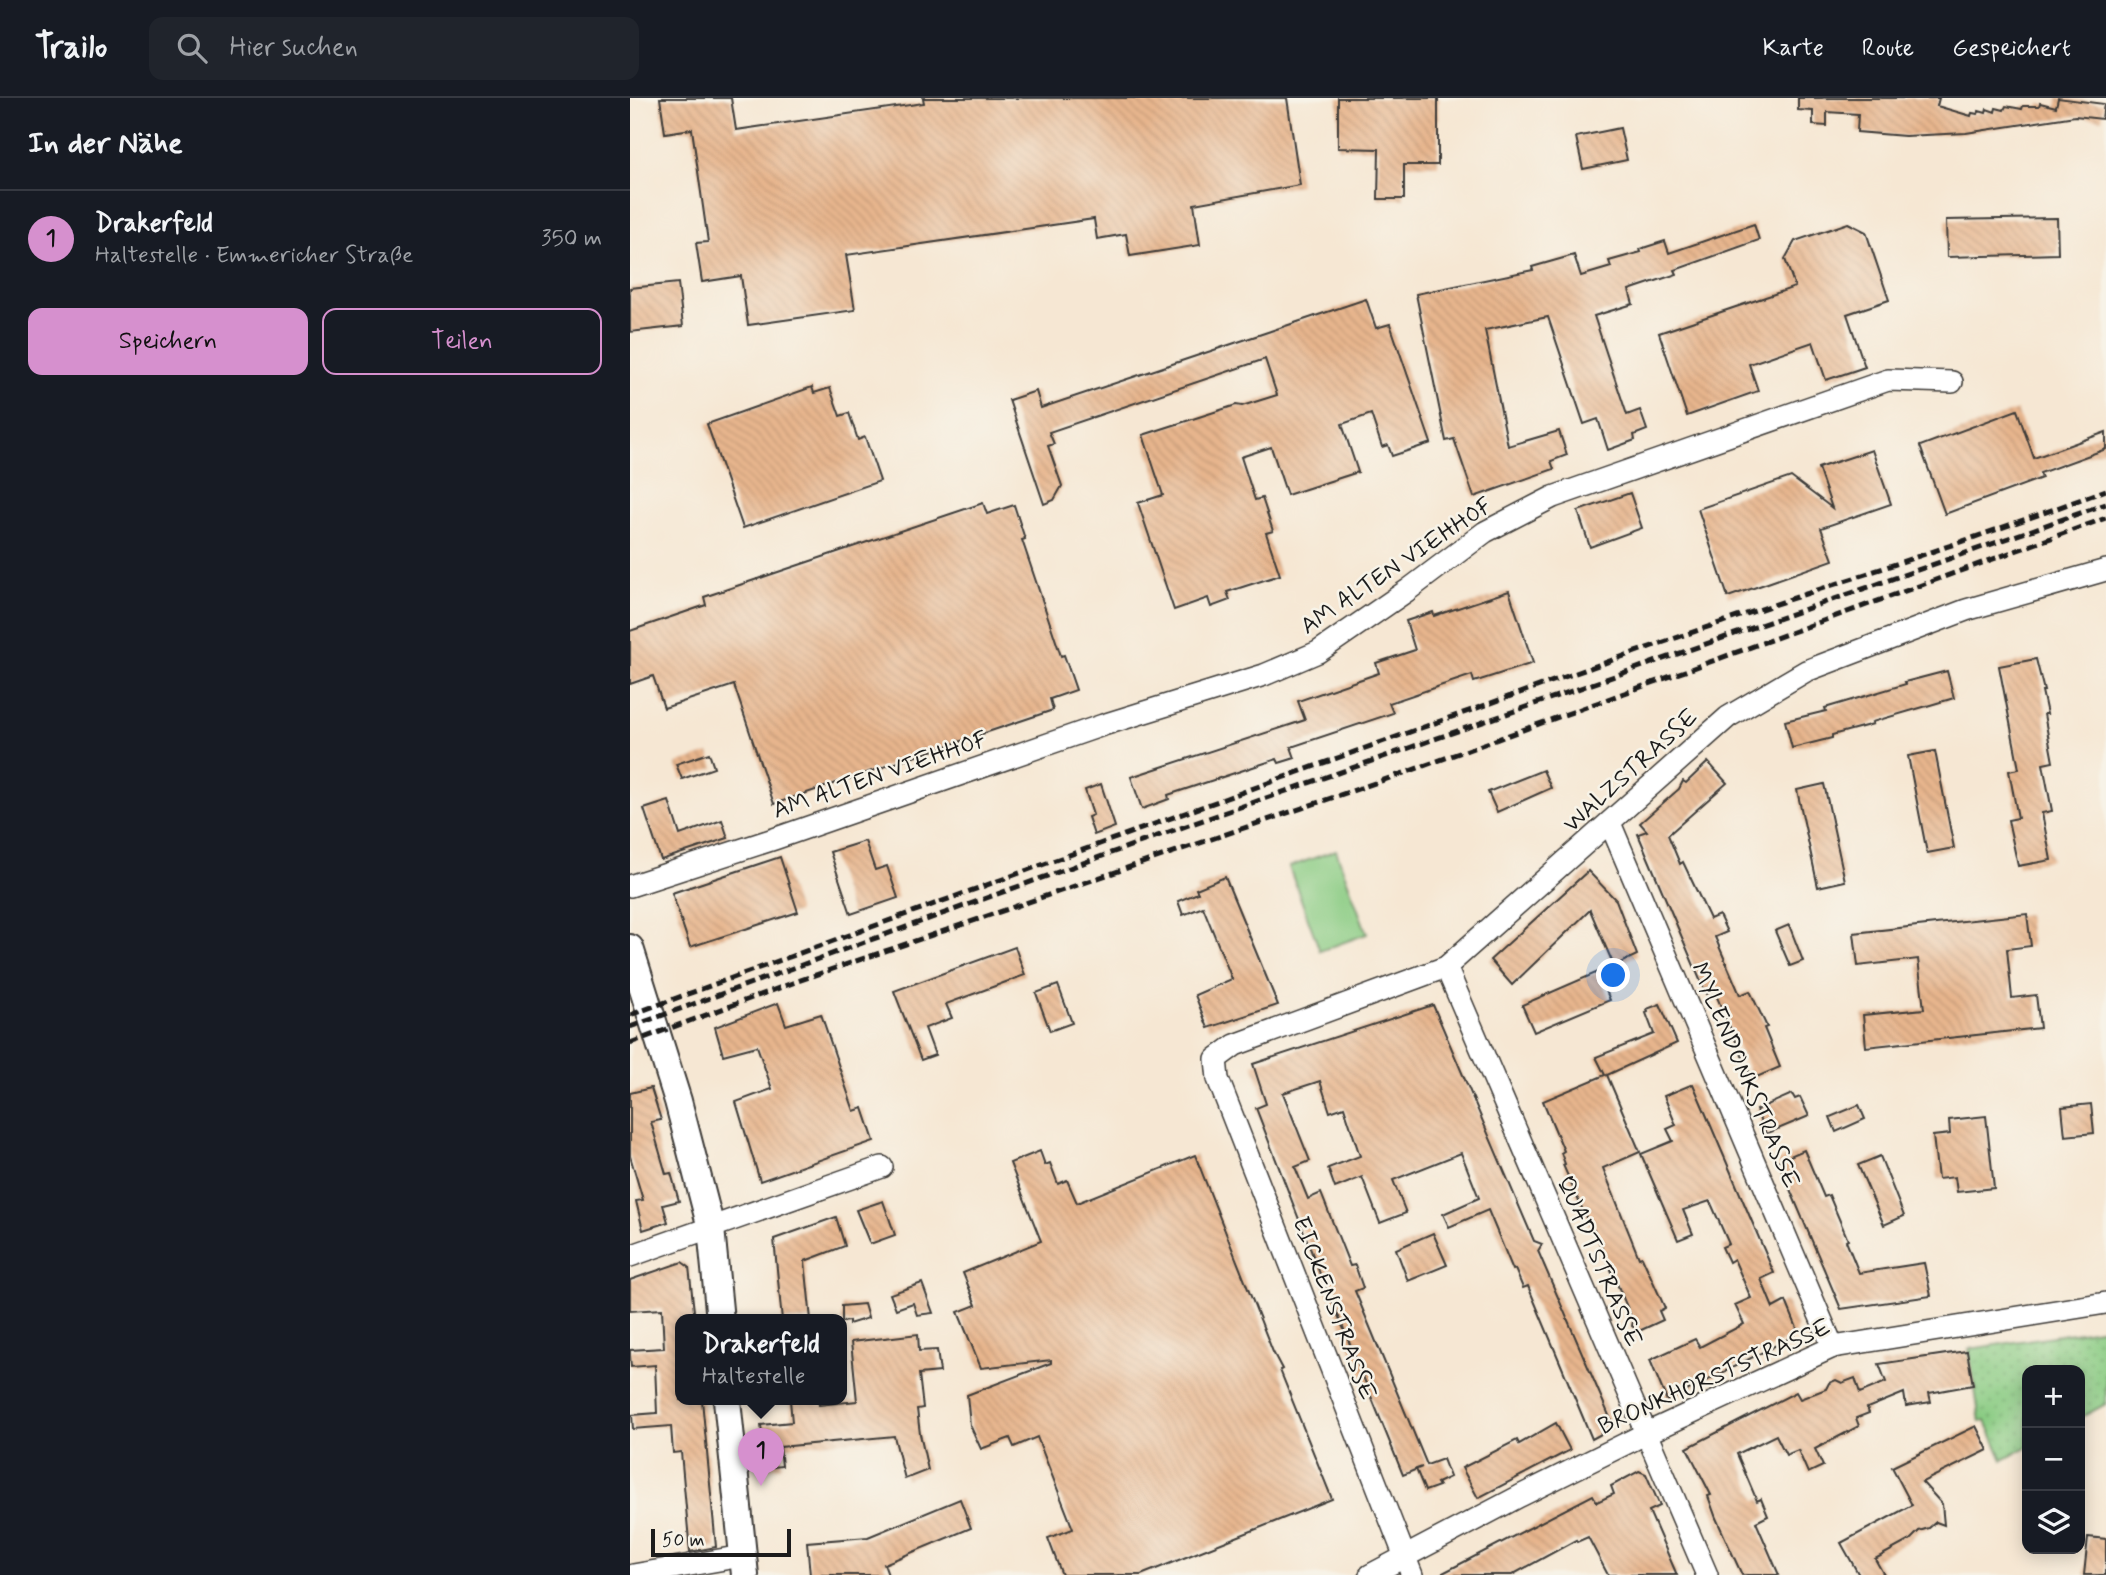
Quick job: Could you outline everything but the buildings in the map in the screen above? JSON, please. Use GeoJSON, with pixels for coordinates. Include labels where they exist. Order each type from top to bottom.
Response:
{"type":"FeatureCollection","features":[{"type":"Feature","properties":{"kind":"main road"},"geometry":{"type":"LineString","coordinates":[[630,948],[678,1101],[711,1228],[719,1314]]}},
{"type":"Feature","properties":{"kind":"main road"},"geometry":{"type":"LineString","coordinates":[[727,1405],[743,1566]]}},
{"type":"Feature","properties":{"kind":"street","name":"AM ALTEN VIEHHOF"},"geometry":{"type":"LineString","coordinates":[[630,886],[1103,725],[1264,675],[1318,652],[1408,590],[1485,532],[1553,497],[1888,380],[1952,382]]}},
{"type":"Feature","properties":{"kind":"street","name":"WALZSTRASSE"},"geometry":{"type":"LineString","coordinates":[[1216,1059],[1235,1045],[1446,967],[1728,717],[1806,671],[1956,613],[2106,570]]}},
{"type":"Feature","properties":{"kind":"street","name":"MYLENDONKSTRASSE"},"geometry":{"type":"LineString","coordinates":[[1610,823],[1833,1347]]}},
{"type":"Feature","properties":{"kind":"street","name":"QUADTSTRASSE"},"geometry":{"type":"LineString","coordinates":[[1446,967],[1707,1575]]}},
{"type":"Feature","properties":{"kind":"street","name":"EICKENSTRASSE"},"geometry":{"type":"LineString","coordinates":[[1216,1059],[1217,1079],[1408,1566]]}},
{"type":"Feature","properties":{"kind":"street"},"geometry":{"type":"LineString","coordinates":[[630,1256],[882,1167]]}},
{"type":"Feature","properties":{"kind":"street","name":"BRONKHORSTSTRASSE"},"geometry":{"type":"LineString","coordinates":[[1370,1575],[1408,1566],[1645,1434],[1833,1347],[2106,1303]]}},
{"type":"Feature","properties":{"kind":"street"},"geometry":{"type":"LineString","coordinates":[[633,1575],[743,1566]]}},
{"type":"Feature","properties":{"kind":"green space"},"geometry":{"type":"Polygon","coordinates":[[[1336,850],[1367,934],[1320,951],[1289,867],[1336,850]]]}},
{"type":"Feature","properties":{"kind":"green space"},"geometry":{"type":"Polygon","coordinates":[[[2106,1328],[2106,1404],[2085,1415],[2085,1365],[2022,1365],[2022,1450],[2003,1460],[1986,1421],[1980,1422],[1969,1349],[2106,1328]]]}},
{"type":"Feature","properties":{"kind":"railway"},"geometry":{"type":"LineString","coordinates":[[630,1015],[1517,694],[2106,490]]}},
{"type":"Feature","properties":{"kind":"railway"},"geometry":{"type":"LineString","coordinates":[[630,1027],[1166,833],[2106,504]]}},
{"type":"Feature","properties":{"kind":"railway"},"geometry":{"type":"LineString","coordinates":[[630,1043],[798,981],[1407,772],[2106,518]]}},
{"type":"Feature","properties":{"kind":"place","name":"Drakerfeld"},"geometry":{"type":"Point","coordinates":[761,1486]}}]}
